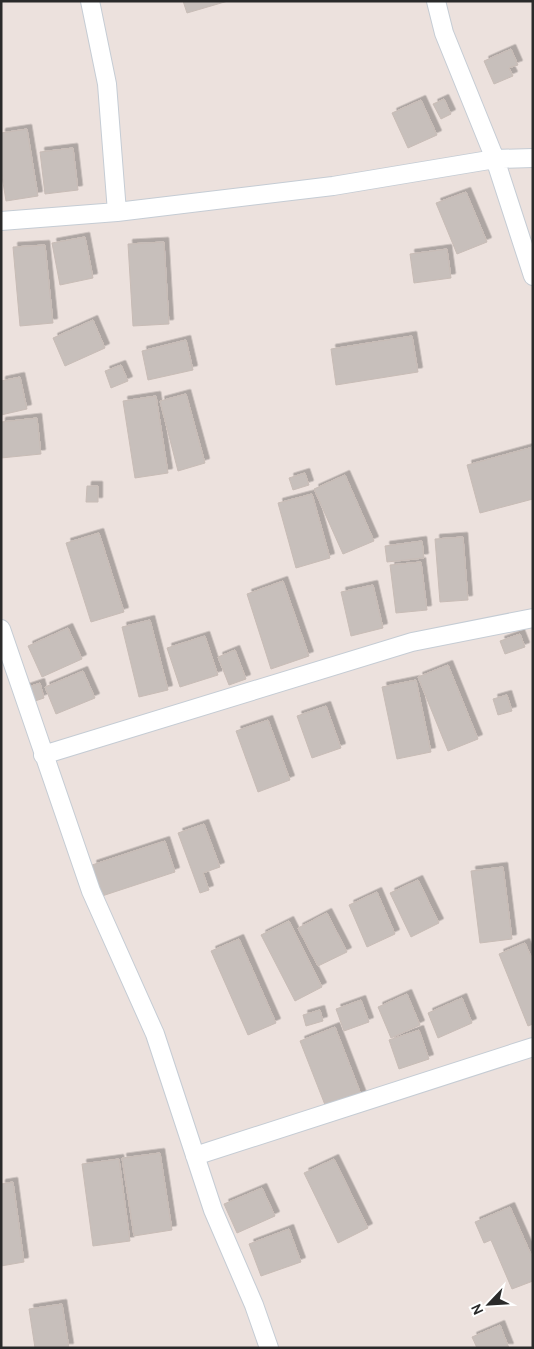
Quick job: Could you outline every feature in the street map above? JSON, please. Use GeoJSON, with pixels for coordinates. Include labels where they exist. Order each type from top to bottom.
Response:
{"type":"FeatureCollection","features":[{"type":"Feature","properties":{"kind":"street"},"geometry":{"type":"LineString","coordinates":[[90,1],[107,84],[117,212]]}},
{"type":"Feature","properties":{"kind":"street"},"geometry":{"type":"LineString","coordinates":[[436,1],[444,32],[495,159],[533,276]]}},
{"type":"Feature","properties":{"kind":"street"},"geometry":{"type":"LineString","coordinates":[[1,221],[117,212],[333,186],[495,159],[533,158]]}},
{"type":"Feature","properties":{"kind":"street"},"geometry":{"type":"LineString","coordinates":[[44,755],[412,642],[533,618]]}},
{"type":"Feature","properties":{"kind":"street"},"geometry":{"type":"LineString","coordinates":[[1,629],[91,891],[155,1034],[213,1210],[254,1305],[269,1348]]}},
{"type":"Feature","properties":{"kind":"street"},"geometry":{"type":"LineString","coordinates":[[195,1156],[533,1047]]}},
{"type":"Feature","properties":{"kind":"building"},"geometry":{"type":"Polygon","coordinates":[[[183,1],[228,1],[187,13],[183,1]]]}},
{"type":"Feature","properties":{"kind":"building"},"geometry":{"type":"Polygon","coordinates":[[[511,49],[518,65],[509,68],[513,76],[494,84],[484,61],[511,49]]]}},
{"type":"Feature","properties":{"kind":"building"},"geometry":{"type":"Polygon","coordinates":[[[444,99],[451,114],[441,119],[433,104],[444,99]]]}},
{"type":"Feature","properties":{"kind":"building"},"geometry":{"type":"Polygon","coordinates":[[[421,100],[437,135],[408,148],[392,113],[421,100]]]}},
{"type":"Feature","properties":{"kind":"building"},"geometry":{"type":"Polygon","coordinates":[[[27,129],[38,196],[6,201],[1,170],[1,133],[27,129]]]}},
{"type":"Feature","properties":{"kind":"building"},"geometry":{"type":"Polygon","coordinates":[[[73,148],[78,190],[45,194],[40,152],[73,148]]]}},
{"type":"Feature","properties":{"kind":"building"},"geometry":{"type":"Polygon","coordinates":[[[466,192],[487,242],[457,254],[436,203],[466,192]]]}},
{"type":"Feature","properties":{"kind":"building"},"geometry":{"type":"Polygon","coordinates":[[[85,237],[93,278],[60,285],[52,243],[85,237]]]}},
{"type":"Feature","properties":{"kind":"building"},"geometry":{"type":"Polygon","coordinates":[[[164,242],[169,324],[133,326],[128,244],[164,242]]]}},
{"type":"Feature","properties":{"kind":"building"},"geometry":{"type":"Polygon","coordinates":[[[45,245],[53,323],[20,326],[13,247],[45,245]]]}},
{"type":"Feature","properties":{"kind":"building"},"geometry":{"type":"Polygon","coordinates":[[[447,249],[451,278],[414,283],[410,254],[447,249]]]}},
{"type":"Feature","properties":{"kind":"building"},"geometry":{"type":"Polygon","coordinates":[[[93,320],[105,348],[65,366],[53,338],[93,320]]]}},
{"type":"Feature","properties":{"kind":"building"},"geometry":{"type":"Polygon","coordinates":[[[412,336],[418,372],[336,385],[331,349],[412,336]]]}},
{"type":"Feature","properties":{"kind":"building"},"geometry":{"type":"Polygon","coordinates":[[[186,340],[193,370],[148,380],[142,351],[186,340]]]}},
{"type":"Feature","properties":{"kind":"building"},"geometry":{"type":"Polygon","coordinates":[[[121,365],[128,381],[111,388],[105,371],[121,365]]]}},
{"type":"Feature","properties":{"kind":"building"},"geometry":{"type":"Polygon","coordinates":[[[20,377],[27,409],[1,415],[1,381],[20,377]]]}},
{"type":"Feature","properties":{"kind":"building"},"geometry":{"type":"Polygon","coordinates":[[[186,394],[205,463],[178,471],[160,401],[186,394]]]}},
{"type":"Feature","properties":{"kind":"building"},"geometry":{"type":"Polygon","coordinates":[[[156,396],[168,473],[135,478],[123,401],[156,396]]]}},
{"type":"Feature","properties":{"kind":"building"},"geometry":{"type":"Polygon","coordinates":[[[37,418],[41,454],[1,458],[1,422],[37,418]]]}},
{"type":"Feature","properties":{"kind":"building"},"geometry":{"type":"Polygon","coordinates":[[[533,447],[533,499],[480,513],[467,465],[533,447]]]}},
{"type":"Feature","properties":{"kind":"building"},"geometry":{"type":"Polygon","coordinates":[[[305,473],[309,485],[293,490],[289,478],[305,473]]]}},
{"type":"Feature","properties":{"kind":"building"},"geometry":{"type":"Polygon","coordinates":[[[345,475],[374,541],[343,554],[314,489],[345,475]]]}},
{"type":"Feature","properties":{"kind":"building"},"geometry":{"type":"Polygon","coordinates":[[[87,486],[98,486],[98,502],[86,502],[87,486]]]}},
{"type":"Feature","properties":{"kind":"building"},"geometry":{"type":"Polygon","coordinates":[[[312,494],[330,558],[296,568],[278,503],[312,494]]]}},
{"type":"Feature","properties":{"kind":"building"},"geometry":{"type":"Polygon","coordinates":[[[99,533],[124,612],[91,622],[66,543],[99,533]]]}},
{"type":"Feature","properties":{"kind":"building"},"geometry":{"type":"Polygon","coordinates":[[[463,537],[468,600],[440,602],[435,539],[463,537]]]}},
{"type":"Feature","properties":{"kind":"building"},"geometry":{"type":"Polygon","coordinates":[[[422,541],[424,558],[387,562],[385,546],[422,541]]]}},
{"type":"Feature","properties":{"kind":"building"},"geometry":{"type":"Polygon","coordinates":[[[421,562],[427,610],[396,613],[390,565],[421,562]]]}},
{"type":"Feature","properties":{"kind":"building"},"geometry":{"type":"Polygon","coordinates":[[[283,581],[309,656],[271,669],[247,594],[283,581]]]}},
{"type":"Feature","properties":{"kind":"building"},"geometry":{"type":"Polygon","coordinates":[[[373,585],[383,628],[351,636],[341,592],[373,585]]]}},
{"type":"Feature","properties":{"kind":"building"},"geometry":{"type":"Polygon","coordinates":[[[150,620],[168,690],[139,697],[122,627],[150,620]]]}},
{"type":"Feature","properties":{"kind":"building"},"geometry":{"type":"Polygon","coordinates":[[[68,628],[82,659],[42,677],[28,646],[68,628]]]}},
{"type":"Feature","properties":{"kind":"building"},"geometry":{"type":"Polygon","coordinates":[[[520,634],[525,647],[505,654],[500,641],[520,634]]]}},
{"type":"Feature","properties":{"kind":"building"},"geometry":{"type":"Polygon","coordinates":[[[205,636],[218,675],[180,687],[167,648],[205,636]]]}},
{"type":"Feature","properties":{"kind":"building"},"geometry":{"type":"Polygon","coordinates":[[[235,650],[246,679],[229,685],[218,657],[235,650]]]}},
{"type":"Feature","properties":{"kind":"building"},"geometry":{"type":"Polygon","coordinates":[[[448,665],[478,739],[448,751],[418,677],[448,665]]]}},
{"type":"Feature","properties":{"kind":"building"},"geometry":{"type":"Polygon","coordinates":[[[83,671],[95,698],[56,714],[45,687],[83,671]]]}},
{"type":"Feature","properties":{"kind":"building"},"geometry":{"type":"Polygon","coordinates":[[[416,680],[431,752],[397,759],[382,687],[416,680]]]}},
{"type":"Feature","properties":{"kind":"building"},"geometry":{"type":"Polygon","coordinates":[[[40,683],[44,698],[29,703],[25,688],[40,683]]]}},
{"type":"Feature","properties":{"kind":"building"},"geometry":{"type":"Polygon","coordinates":[[[507,695],[512,711],[498,715],[493,699],[507,695]]]}},
{"type":"Feature","properties":{"kind":"building"},"geometry":{"type":"Polygon","coordinates":[[[326,706],[341,748],[312,758],[297,716],[326,706]]]}},
{"type":"Feature","properties":{"kind":"building"},"geometry":{"type":"Polygon","coordinates":[[[268,720],[290,780],[258,792],[236,731],[268,720]]]}},
{"type":"Feature","properties":{"kind":"building"},"geometry":{"type":"Polygon","coordinates":[[[204,824],[220,867],[203,873],[209,890],[200,893],[178,833],[204,824]]]}},
{"type":"Feature","properties":{"kind":"building"},"geometry":{"type":"Polygon","coordinates":[[[165,841],[175,872],[102,896],[92,865],[165,841]]]}},
{"type":"Feature","properties":{"kind":"building"},"geometry":{"type":"Polygon","coordinates":[[[503,867],[512,939],[480,943],[471,871],[503,867]]]}},
{"type":"Feature","properties":{"kind":"building"},"geometry":{"type":"Polygon","coordinates":[[[418,880],[439,923],[411,937],[390,893],[418,880]]]}},
{"type":"Feature","properties":{"kind":"building"},"geometry":{"type":"Polygon","coordinates":[[[377,892],[395,934],[367,947],[349,905],[377,892]]]}},
{"type":"Feature","properties":{"kind":"building"},"geometry":{"type":"Polygon","coordinates":[[[327,913],[347,952],[318,966],[298,928],[327,913]]]}},
{"type":"Feature","properties":{"kind":"building"},"geometry":{"type":"Polygon","coordinates":[[[289,921],[322,987],[295,1001],[261,935],[289,921]]]}},
{"type":"Feature","properties":{"kind":"building"},"geometry":{"type":"Polygon","coordinates":[[[239,939],[276,1023],[248,1035],[211,951],[239,939]]]}},
{"type":"Feature","properties":{"kind":"building"},"geometry":{"type":"Polygon","coordinates":[[[525,943],[533,961],[533,1024],[528,1026],[499,954],[525,943]]]}},
{"type":"Feature","properties":{"kind":"building"},"geometry":{"type":"Polygon","coordinates":[[[407,994],[420,1025],[391,1038],[378,1007],[407,994]]]}},
{"type":"Feature","properties":{"kind":"building"},"geometry":{"type":"Polygon","coordinates":[[[462,998],[472,1023],[438,1038],[428,1013],[462,998]]]}},
{"type":"Feature","properties":{"kind":"building"},"geometry":{"type":"Polygon","coordinates":[[[361,1000],[369,1022],[344,1031],[336,1009],[361,1000]]]}},
{"type":"Feature","properties":{"kind":"building"},"geometry":{"type":"Polygon","coordinates":[[[320,1010],[323,1021],[306,1026],[303,1015],[320,1010]]]}},
{"type":"Feature","properties":{"kind":"building"},"geometry":{"type":"Polygon","coordinates":[[[335,1027],[362,1097],[327,1110],[300,1041],[335,1027]]]}},
{"type":"Feature","properties":{"kind":"building"},"geometry":{"type":"Polygon","coordinates":[[[419,1030],[429,1059],[399,1069],[389,1040],[419,1030]]]}},
{"type":"Feature","properties":{"kind":"building"},"geometry":{"type":"Polygon","coordinates":[[[160,1153],[172,1230],[134,1236],[122,1158],[160,1153]]]}},
{"type":"Feature","properties":{"kind":"building"},"geometry":{"type":"Polygon","coordinates":[[[119,1159],[130,1241],[93,1246],[82,1164],[119,1159]]]}},
{"type":"Feature","properties":{"kind":"building"},"geometry":{"type":"Polygon","coordinates":[[[334,1159],[368,1228],[338,1243],[304,1173],[334,1159]]]}},
{"type":"Feature","properties":{"kind":"building"},"geometry":{"type":"Polygon","coordinates":[[[13,1182],[24,1262],[1,1266],[1,1184],[13,1182]]]}},
{"type":"Feature","properties":{"kind":"building"},"geometry":{"type":"Polygon","coordinates":[[[262,1188],[275,1216],[237,1233],[224,1204],[262,1188]]]}},
{"type":"Feature","properties":{"kind":"building"},"geometry":{"type":"Polygon","coordinates":[[[510,1207],[533,1259],[533,1281],[512,1289],[491,1240],[484,1243],[475,1222],[510,1207]]]}},
{"type":"Feature","properties":{"kind":"building"},"geometry":{"type":"Polygon","coordinates":[[[289,1229],[301,1262],[261,1276],[249,1244],[289,1229]]]}},
{"type":"Feature","properties":{"kind":"building"},"geometry":{"type":"Polygon","coordinates":[[[62,1304],[69,1348],[35,1348],[29,1309],[62,1304]]]}},
{"type":"Feature","properties":{"kind":"building"},"geometry":{"type":"Polygon","coordinates":[[[500,1325],[509,1348],[477,1348],[472,1337],[500,1325]]]}}]}
